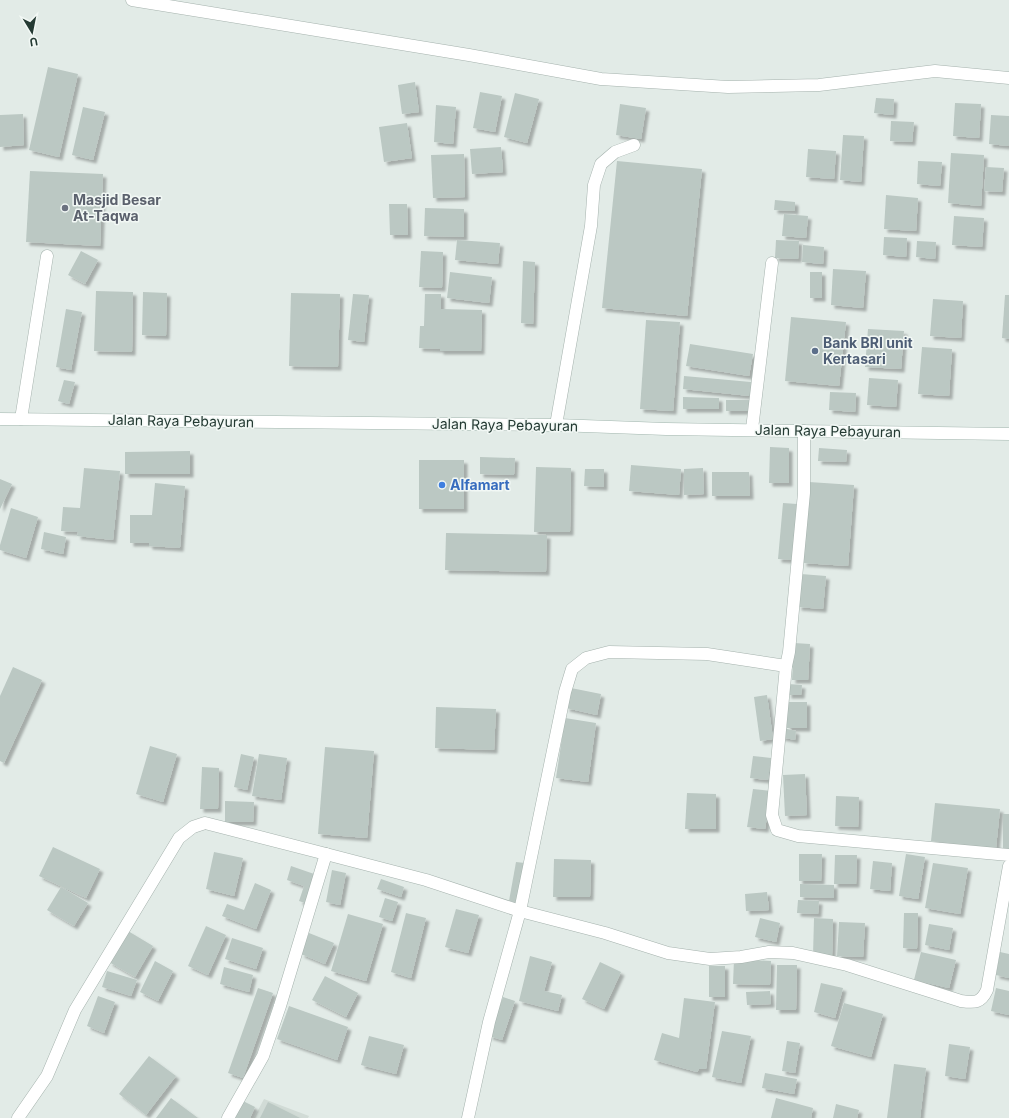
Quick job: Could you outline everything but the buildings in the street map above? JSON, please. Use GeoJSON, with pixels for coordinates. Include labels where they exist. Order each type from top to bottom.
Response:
{"type":"FeatureCollection","features":[{"type":"Feature","properties":{"kind":"street"},"geometry":{"type":"LineString","coordinates":[[132,0],[469,55],[602,80],[728,87],[819,85],[935,71],[1009,78]]}},
{"type":"Feature","properties":{"kind":"street"},"geometry":{"type":"LineString","coordinates":[[556,425],[591,226],[594,185],[601,164],[615,152],[634,145]]}},
{"type":"Feature","properties":{"kind":"street"},"geometry":{"type":"LineString","coordinates":[[21,419],[47,256]]}},
{"type":"Feature","properties":{"kind":"street"},"geometry":{"type":"LineString","coordinates":[[752,430],[772,263]]}},
{"type":"Feature","properties":{"kind":"street","name":"Jalan Raya Pebayuran"},"geometry":{"type":"LineString","coordinates":[[0,419],[556,425],[666,429],[1009,434]]}},
{"type":"Feature","properties":{"kind":"street"},"geometry":{"type":"LineString","coordinates":[[804,431],[804,493],[772,815],[777,830],[798,836],[1009,855]]}},
{"type":"Feature","properties":{"kind":"street"},"geometry":{"type":"LineString","coordinates":[[468,1118],[489,1022],[520,911],[565,692],[572,669],[586,658],[609,652],[707,654],[786,666]]}},
{"type":"Feature","properties":{"kind":"street"},"geometry":{"type":"LineString","coordinates":[[18,1118],[47,1076],[75,1010],[179,838],[193,827],[205,823],[426,880],[520,911],[605,933],[668,953],[710,959],[741,958],[768,952],[794,953],[847,965],[961,1001],[969,1002],[977,1002],[983,998],[987,990],[1009,866]]}},
{"type":"Feature","properties":{"kind":"street"},"geometry":{"type":"LineString","coordinates":[[228,1118],[263,1056],[280,1006],[326,854]]}},
{"type":"Feature","properties":{"kind":"shaded area"},"geometry":{"type":"Polygon","coordinates":[[[264,1099],[309,1116],[308,1118],[254,1118],[264,1099]]]}},
{"type":"Feature","properties":{"kind":"place","name":"Masjid Besar At-Taqwa"},"geometry":{"type":"Point","coordinates":[65,208]}},
{"type":"Feature","properties":{"kind":"place","name":"Bank BRI unit Kertasari"},"geometry":{"type":"Point","coordinates":[815,351]}},
{"type":"Feature","properties":{"kind":"place","name":"Alfamart"},"geometry":{"type":"Point","coordinates":[442,485]}}]}
